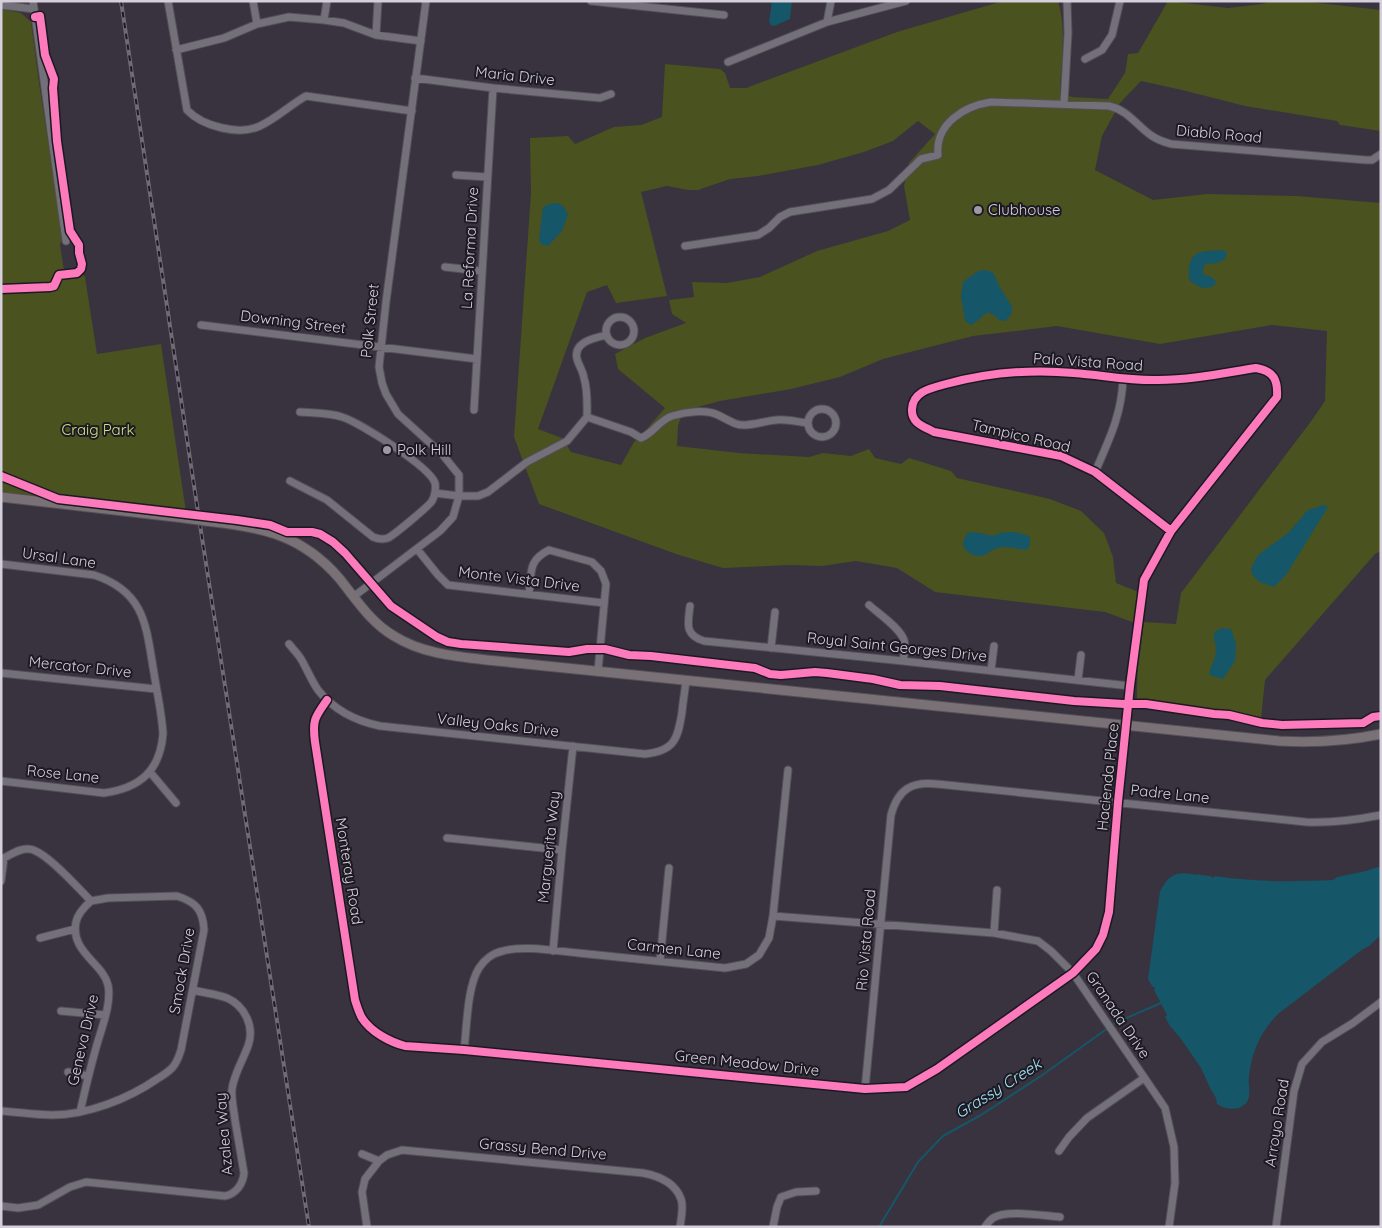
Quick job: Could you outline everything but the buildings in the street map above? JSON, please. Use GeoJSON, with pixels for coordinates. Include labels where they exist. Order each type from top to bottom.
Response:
{"type":"FeatureCollection","features":[{"type":"Feature","properties":{"kind":"main road"},"geometry":{"type":"LineString","coordinates":[[1,497],[184,518],[253,527],[270,532],[296,543],[308,551],[339,579],[368,615],[384,629],[406,642],[430,651],[463,657],[1298,742],[1352,740],[1381,734]]}},
{"type":"Feature","properties":{"kind":"street"},"geometry":{"type":"LineString","coordinates":[[168,1],[187,110],[193,117],[204,123],[222,128],[244,129],[258,127],[306,96],[412,111]]}},
{"type":"Feature","properties":{"kind":"street"},"geometry":{"type":"LineString","coordinates":[[253,1],[257,24]]}},
{"type":"Feature","properties":{"kind":"street"},"geometry":{"type":"LineString","coordinates":[[324,20],[327,1]]}},
{"type":"Feature","properties":{"kind":"street"},"geometry":{"type":"LineString","coordinates":[[376,35],[378,1]]}},
{"type":"Feature","properties":{"kind":"street","name":"Polk Street"},"geometry":{"type":"LineString","coordinates":[[353,597],[440,531],[453,517],[459,496],[459,476],[442,454],[398,414],[386,394],[379,367],[426,1]]}},
{"type":"Feature","properties":{"kind":"street"},"geometry":{"type":"LineString","coordinates":[[591,1],[636,4],[724,15]]}},
{"type":"Feature","properties":{"kind":"street"},"geometry":{"type":"LineString","coordinates":[[827,22],[830,1]]}},
{"type":"Feature","properties":{"kind":"street"},"geometry":{"type":"LineString","coordinates":[[728,62],[827,22],[906,1]]}},
{"type":"Feature","properties":{"kind":"street"},"geometry":{"type":"LineString","coordinates":[[1064,104],[1068,33],[1067,1]]}},
{"type":"Feature","properties":{"kind":"street"},"geometry":{"type":"LineString","coordinates":[[1085,59],[1102,50],[1112,35],[1120,1]]}},
{"type":"Feature","properties":{"kind":"street"},"geometry":{"type":"LineString","coordinates":[[1,5],[33,5],[66,241]]}},
{"type":"Feature","properties":{"kind":"street"},"geometry":{"type":"LineString","coordinates":[[176,50],[224,38],[257,24],[289,17],[344,23],[376,35],[421,41]]}},
{"type":"Feature","properties":{"kind":"street","name":"Maria Drive"},"geometry":{"type":"LineString","coordinates":[[415,78],[493,88],[600,98],[611,94]]}},
{"type":"Feature","properties":{"kind":"street","name":"La Reforma Drive"},"geometry":{"type":"LineString","coordinates":[[474,410],[493,88]]}},
{"type":"Feature","properties":{"kind":"street","name":"Diablo Road"},"geometry":{"type":"LineString","coordinates":[[685,246],[758,235],[784,214],[790,212],[872,199],[879,196],[889,190],[921,159],[938,155],[938,142],[944,128],[958,115],[982,104],[1000,102],[1110,106],[1120,109],[1157,140],[1171,144],[1366,160],[1372,160],[1381,154]]}},
{"type":"Feature","properties":{"kind":"street"},"geometry":{"type":"LineString","coordinates":[[456,175],[488,177]]}},
{"type":"Feature","properties":{"kind":"street"},"geometry":{"type":"LineString","coordinates":[[444,267],[482,271]]}},
{"type":"Feature","properties":{"kind":"street"},"geometry":{"type":"LineString","coordinates":[[624,317],[633,326],[632,339],[625,344],[616,344],[607,335],[607,327],[611,320],[615,318],[624,317]]}},
{"type":"Feature","properties":{"kind":"street","name":"Downing Street"},"geometry":{"type":"LineString","coordinates":[[201,325],[477,359]]}},
{"type":"Feature","properties":{"kind":"street"},"geometry":{"type":"LineString","coordinates":[[436,493],[478,496],[488,492],[528,462],[567,441],[587,417],[587,391],[584,375],[576,357],[577,351],[588,340],[607,335]]}},
{"type":"Feature","properties":{"kind":"street","name":"Palo Vista Road"},"geometry":{"type":"LineString","coordinates":[[912,411],[914,399],[924,391],[964,379],[1021,372],[1073,372],[1158,380],[1256,368],[1265,369],[1275,377]]}},
{"type":"Feature","properties":{"kind":"street","name":"Hacienda Place"},"geometry":{"type":"LineString","coordinates":[[1073,973],[1096,949],[1103,935],[1109,912],[1130,686],[1144,580],[1171,530],[1277,397],[1278,386],[1275,377]]}},
{"type":"Feature","properties":{"kind":"street"},"geometry":{"type":"LineString","coordinates":[[1095,472],[1115,425],[1122,395],[1123,378]]}},
{"type":"Feature","properties":{"kind":"street"},"geometry":{"type":"LineString","coordinates":[[819,409],[828,411],[835,418],[836,422],[834,431],[827,437],[822,438],[814,435],[808,428],[808,423],[811,414],[819,409]]}},
{"type":"Feature","properties":{"kind":"street","name":"Tampico Road"},"geometry":{"type":"LineString","coordinates":[[912,411],[917,424],[934,432],[1061,456],[1095,472],[1171,530]]}},
{"type":"Feature","properties":{"kind":"street"},"geometry":{"type":"LineString","coordinates":[[290,481],[327,500],[373,536],[380,539],[388,538],[396,532],[432,502],[436,493],[434,482],[427,471],[388,441],[342,417],[300,412]]}},
{"type":"Feature","properties":{"kind":"street"},"geometry":{"type":"LineString","coordinates":[[587,417],[631,432],[641,438],[650,434],[659,423],[671,416],[694,412],[717,414],[734,424],[746,425],[779,420],[808,423]]}},
{"type":"Feature","properties":{"kind":"street","name":"Monte Vista Drive"},"geometry":{"type":"LineString","coordinates":[[417,549],[448,585],[604,602]]}},
{"type":"Feature","properties":{"kind":"street"},"geometry":{"type":"LineString","coordinates":[[529,594],[533,563],[540,555],[549,550],[592,562],[601,571],[606,584],[598,671]]}},
{"type":"Feature","properties":{"kind":"street","name":"Ursal Lane"},"geometry":{"type":"LineString","coordinates":[[1,564],[94,575],[119,586],[136,604],[146,624],[156,689]]}},
{"type":"Feature","properties":{"kind":"street"},"geometry":{"type":"LineString","coordinates":[[869,605],[892,624],[904,639],[903,661]]}},
{"type":"Feature","properties":{"kind":"street","name":"Royal Saint Georges Drive"},"geometry":{"type":"LineString","coordinates":[[690,606],[688,629],[692,635],[704,641],[1130,686]]}},
{"type":"Feature","properties":{"kind":"street"},"geometry":{"type":"LineString","coordinates":[[771,648],[775,612]]}},
{"type":"Feature","properties":{"kind":"street","name":"Valley Oaks Drive"},"geometry":{"type":"LineString","coordinates":[[289,644],[301,658],[317,689],[327,700],[345,713],[370,724],[645,754],[661,751],[668,747],[678,734],[686,680]]}},
{"type":"Feature","properties":{"kind":"street"},"geometry":{"type":"LineString","coordinates":[[991,671],[994,646]]}},
{"type":"Feature","properties":{"kind":"street"},"geometry":{"type":"LineString","coordinates":[[1078,680],[1081,655]]}},
{"type":"Feature","properties":{"kind":"street","name":"Mercator Drive"},"geometry":{"type":"LineString","coordinates":[[1,673],[156,689]]}},
{"type":"Feature","properties":{"kind":"street","name":"Rose Lane"},"geometry":{"type":"LineString","coordinates":[[1,781],[104,793],[128,788],[150,772],[162,746],[163,734],[156,689]]}},
{"type":"Feature","properties":{"kind":"street","name":"Monteray Road"},"geometry":{"type":"LineString","coordinates":[[327,700],[316,715],[314,731],[354,1000],[363,1020],[370,1028],[386,1038]]}},
{"type":"Feature","properties":{"kind":"street","name":"Marguerita Way"},"geometry":{"type":"LineString","coordinates":[[553,951],[573,746]]}},
{"type":"Feature","properties":{"kind":"street","name":"Carmen Lane"},"geometry":{"type":"LineString","coordinates":[[464,1050],[471,989],[479,968],[488,958],[502,951],[514,949],[553,951],[725,968],[746,964],[759,955],[770,938],[788,770]]}},
{"type":"Feature","properties":{"kind":"street"},"geometry":{"type":"LineString","coordinates":[[150,772],[176,803]]}},
{"type":"Feature","properties":{"kind":"street","name":"Padre Lane"},"geometry":{"type":"LineString","coordinates":[[900,795],[914,784],[926,782],[1318,823],[1346,821],[1381,815]]}},
{"type":"Feature","properties":{"kind":"street","name":"Rio Vista Road"},"geometry":{"type":"LineString","coordinates":[[865,1089],[891,814],[900,795]]}},
{"type":"Feature","properties":{"kind":"street"},"geometry":{"type":"LineString","coordinates":[[447,838],[562,850]]}},
{"type":"Feature","properties":{"kind":"street"},"geometry":{"type":"LineString","coordinates":[[1,881],[4,858],[20,850],[33,849],[45,855],[91,901],[80,912],[75,929],[40,938]]}},
{"type":"Feature","properties":{"kind":"street"},"geometry":{"type":"LineString","coordinates":[[660,961],[669,868]]}},
{"type":"Feature","properties":{"kind":"street"},"geometry":{"type":"LineString","coordinates":[[994,933],[997,890]]}},
{"type":"Feature","properties":{"kind":"street","name":"Smock Drive"},"geometry":{"type":"LineString","coordinates":[[1,1110],[51,1115],[80,1112],[95,1108],[132,1095],[156,1080],[172,1067],[178,1059],[204,930],[202,914],[186,898],[177,896],[108,898],[91,901]]}},
{"type":"Feature","properties":{"kind":"street","name":"Granada Drive"},"geometry":{"type":"LineString","coordinates":[[773,916],[994,933],[1038,941],[1051,951],[1073,973],[1165,1108],[1174,1147],[1175,1183],[1169,1227]]}},
{"type":"Feature","properties":{"kind":"street","name":"Geneva Drive"},"geometry":{"type":"LineString","coordinates":[[75,929],[79,943],[107,982],[109,992],[109,1001],[80,1112]]}},
{"type":"Feature","properties":{"kind":"street","name":"Green Meadow Drive"},"geometry":{"type":"LineString","coordinates":[[386,1038],[395,1044],[405,1046],[464,1050],[865,1089],[906,1087],[937,1069],[1073,973]]}},
{"type":"Feature","properties":{"kind":"street","name":"Azalea Way"},"geometry":{"type":"LineString","coordinates":[[1,1206],[18,1208],[38,1205],[70,1187],[86,1182],[225,1196],[236,1192],[244,1173],[232,1090],[236,1074],[249,1044],[250,1026],[240,1007],[233,1001],[193,990]]}},
{"type":"Feature","properties":{"kind":"street","name":"Arroyo Road"},"geometry":{"type":"LineString","coordinates":[[1276,1227],[1294,1091],[1302,1064],[1322,1042],[1353,1023],[1381,1002]]}},
{"type":"Feature","properties":{"kind":"street"},"geometry":{"type":"LineString","coordinates":[[61,1011],[105,1015]]}},
{"type":"Feature","properties":{"kind":"street"},"geometry":{"type":"LineString","coordinates":[[68,1072],[88,1076]]}},
{"type":"Feature","properties":{"kind":"street"},"geometry":{"type":"LineString","coordinates":[[1059,1151],[1086,1118],[1144,1078]]}},
{"type":"Feature","properties":{"kind":"street","name":"Grassy Bend Drive"},"geometry":{"type":"LineString","coordinates":[[379,1161],[387,1155],[402,1150],[643,1173],[665,1179],[674,1187],[681,1200],[680,1227]]}},
{"type":"Feature","properties":{"kind":"street"},"geometry":{"type":"LineString","coordinates":[[362,1154],[379,1161],[365,1179],[362,1192],[368,1227]]}},
{"type":"Feature","properties":{"kind":"street"},"geometry":{"type":"LineString","coordinates":[[773,1227],[781,1198],[796,1192],[816,1191]]}},
{"type":"Feature","properties":{"kind":"street"},"geometry":{"type":"LineString","coordinates":[[985,1227],[994,1217],[1010,1214],[1060,1217]]}},
{"type":"Feature","properties":{"kind":"green space"},"geometry":{"type":"Polygon","coordinates":[[[1003,1],[1058,1],[1063,35],[1060,92],[1072,97],[1108,99],[1125,73],[1128,54],[1138,53],[1168,1],[1228,8],[1262,4],[1271,1],[1301,1],[1381,10],[1381,131],[1340,125],[1337,121],[1245,106],[1141,81],[1120,103],[1102,136],[1095,170],[1153,200],[1207,194],[1297,196],[1381,203],[1381,551],[1375,554],[1265,680],[1261,719],[1224,711],[1137,700],[1138,624],[1105,612],[935,592],[897,568],[856,561],[822,566],[791,565],[723,568],[676,554],[539,504],[514,437],[531,193],[530,138],[568,136],[575,144],[614,127],[641,125],[662,117],[665,64],[720,69],[725,73],[730,88],[746,88],[897,32],[1003,1]],[[918,121],[893,141],[864,152],[818,165],[730,179],[698,190],[667,186],[641,192],[667,296],[616,303],[607,285],[587,292],[538,429],[562,438],[571,452],[621,465],[634,442],[665,408],[618,369],[615,354],[645,338],[686,323],[672,314],[669,300],[694,297],[692,282],[727,283],[760,277],[817,251],[888,231],[910,220],[904,186],[909,163],[935,134],[918,121]],[[1272,325],[1160,344],[1057,326],[973,336],[883,359],[840,377],[791,389],[720,401],[683,411],[678,426],[677,446],[739,453],[809,457],[823,453],[851,456],[869,449],[875,458],[901,464],[909,458],[951,471],[957,478],[1050,499],[1081,511],[1104,533],[1113,557],[1116,583],[1136,591],[1146,599],[1143,622],[1176,624],[1181,593],[1325,401],[1327,331],[1272,325]]]}},
{"type":"Feature","properties":{"kind":"green space","name":"Craig Park"},"geometry":{"type":"Polygon","coordinates":[[[1,9],[21,13],[31,22],[59,212],[62,238],[60,245],[64,271],[80,271],[85,277],[97,354],[161,344],[186,512],[115,508],[1,493],[1,9]]]}},
{"type":"Feature","properties":{"kind":"water"},"geometry":{"type":"Polygon","coordinates":[[[772,1],[792,1],[790,19],[774,26],[771,25],[769,22],[772,1]]]}},
{"type":"Feature","properties":{"kind":"water"},"geometry":{"type":"Polygon","coordinates":[[[558,203],[563,206],[568,214],[562,231],[548,246],[541,244],[539,240],[543,207],[558,203]]]}},
{"type":"Feature","properties":{"kind":"water"},"geometry":{"type":"Polygon","coordinates":[[[1224,250],[1227,254],[1224,260],[1205,264],[1203,269],[1203,274],[1213,278],[1216,282],[1214,286],[1201,287],[1189,280],[1190,263],[1196,254],[1224,250]]]}},
{"type":"Feature","properties":{"kind":"water"},"geometry":{"type":"Polygon","coordinates":[[[987,270],[994,274],[1012,307],[1011,315],[1005,321],[999,320],[994,315],[987,313],[971,325],[965,321],[961,296],[963,282],[978,271],[987,270]]]}},
{"type":"Feature","properties":{"kind":"water"},"geometry":{"type":"Polygon","coordinates":[[[1324,505],[1328,507],[1286,575],[1274,587],[1259,582],[1252,574],[1251,569],[1258,555],[1288,533],[1308,510],[1324,505]]]}},
{"type":"Feature","properties":{"kind":"water"},"geometry":{"type":"Polygon","coordinates":[[[975,532],[993,536],[1006,532],[1021,533],[1030,537],[1030,545],[1026,550],[1002,547],[983,555],[975,556],[967,551],[963,541],[967,533],[975,532]]]}},
{"type":"Feature","properties":{"kind":"water"},"geometry":{"type":"Polygon","coordinates":[[[1221,628],[1231,629],[1236,644],[1235,661],[1223,679],[1209,673],[1216,652],[1214,633],[1221,628]]]}},
{"type":"Feature","properties":{"kind":"water"},"geometry":{"type":"Polygon","coordinates":[[[1381,866],[1381,935],[1278,1014],[1272,1021],[1262,1035],[1252,1059],[1249,1077],[1249,1097],[1245,1104],[1234,1109],[1225,1108],[1217,1104],[1216,1098],[1201,1068],[1165,1017],[1167,1015],[1154,990],[1155,988],[1148,979],[1160,891],[1167,880],[1175,875],[1184,873],[1213,878],[1215,876],[1259,880],[1318,881],[1333,880],[1337,877],[1381,866]]]}},
{"type":"Feature","properties":{"kind":"waterway","name":"Grassy Creek"},"geometry":{"type":"LineString","coordinates":[[879,1227],[918,1162],[943,1136],[981,1115],[1041,1076],[1115,1023],[1161,1003]]}},
{"type":"Feature","properties":{"kind":"railway"},"geometry":{"type":"LineString","coordinates":[[121,1],[309,1227]]}},
{"type":"Feature","properties":{"kind":"cycle path"},"geometry":{"type":"LineString","coordinates":[[1,289],[54,286],[59,275],[77,273],[81,269],[82,264],[79,245],[70,231],[57,141],[54,79],[45,55],[40,16],[35,17]]}},
{"type":"Feature","properties":{"kind":"cycle path"},"geometry":{"type":"LineString","coordinates":[[327,700],[315,719],[314,735],[355,1000],[362,1018],[370,1028],[381,1036],[405,1046],[464,1050],[865,1089],[906,1087],[937,1069],[1073,973],[1096,949],[1103,935],[1109,912],[1130,686],[1144,580],[1171,531],[1277,397],[1277,386],[1271,374],[1256,368],[1170,380],[1137,380],[1058,372],[1026,372],[977,377],[941,385],[924,391],[913,403],[913,418],[922,426],[934,432],[1061,456],[1095,472],[1171,531]]}},
{"type":"Feature","properties":{"kind":"cycle path"},"geometry":{"type":"LineString","coordinates":[[1,476],[58,499],[237,520],[270,525],[287,532],[312,532],[320,534],[345,553],[391,606],[437,637],[448,642],[569,652],[605,649],[629,655],[755,668],[770,674],[815,672],[873,679],[900,685],[940,686],[1074,701],[1146,704],[1229,715],[1262,723],[1282,725],[1363,723],[1373,717],[1381,716]]}},
{"type":"Feature","properties":{"kind":"place","name":"Clubhouse"},"geometry":{"type":"Point","coordinates":[978,210]}},
{"type":"Feature","properties":{"kind":"place","name":"Polk Hill"},"geometry":{"type":"Point","coordinates":[387,450]}}]}
